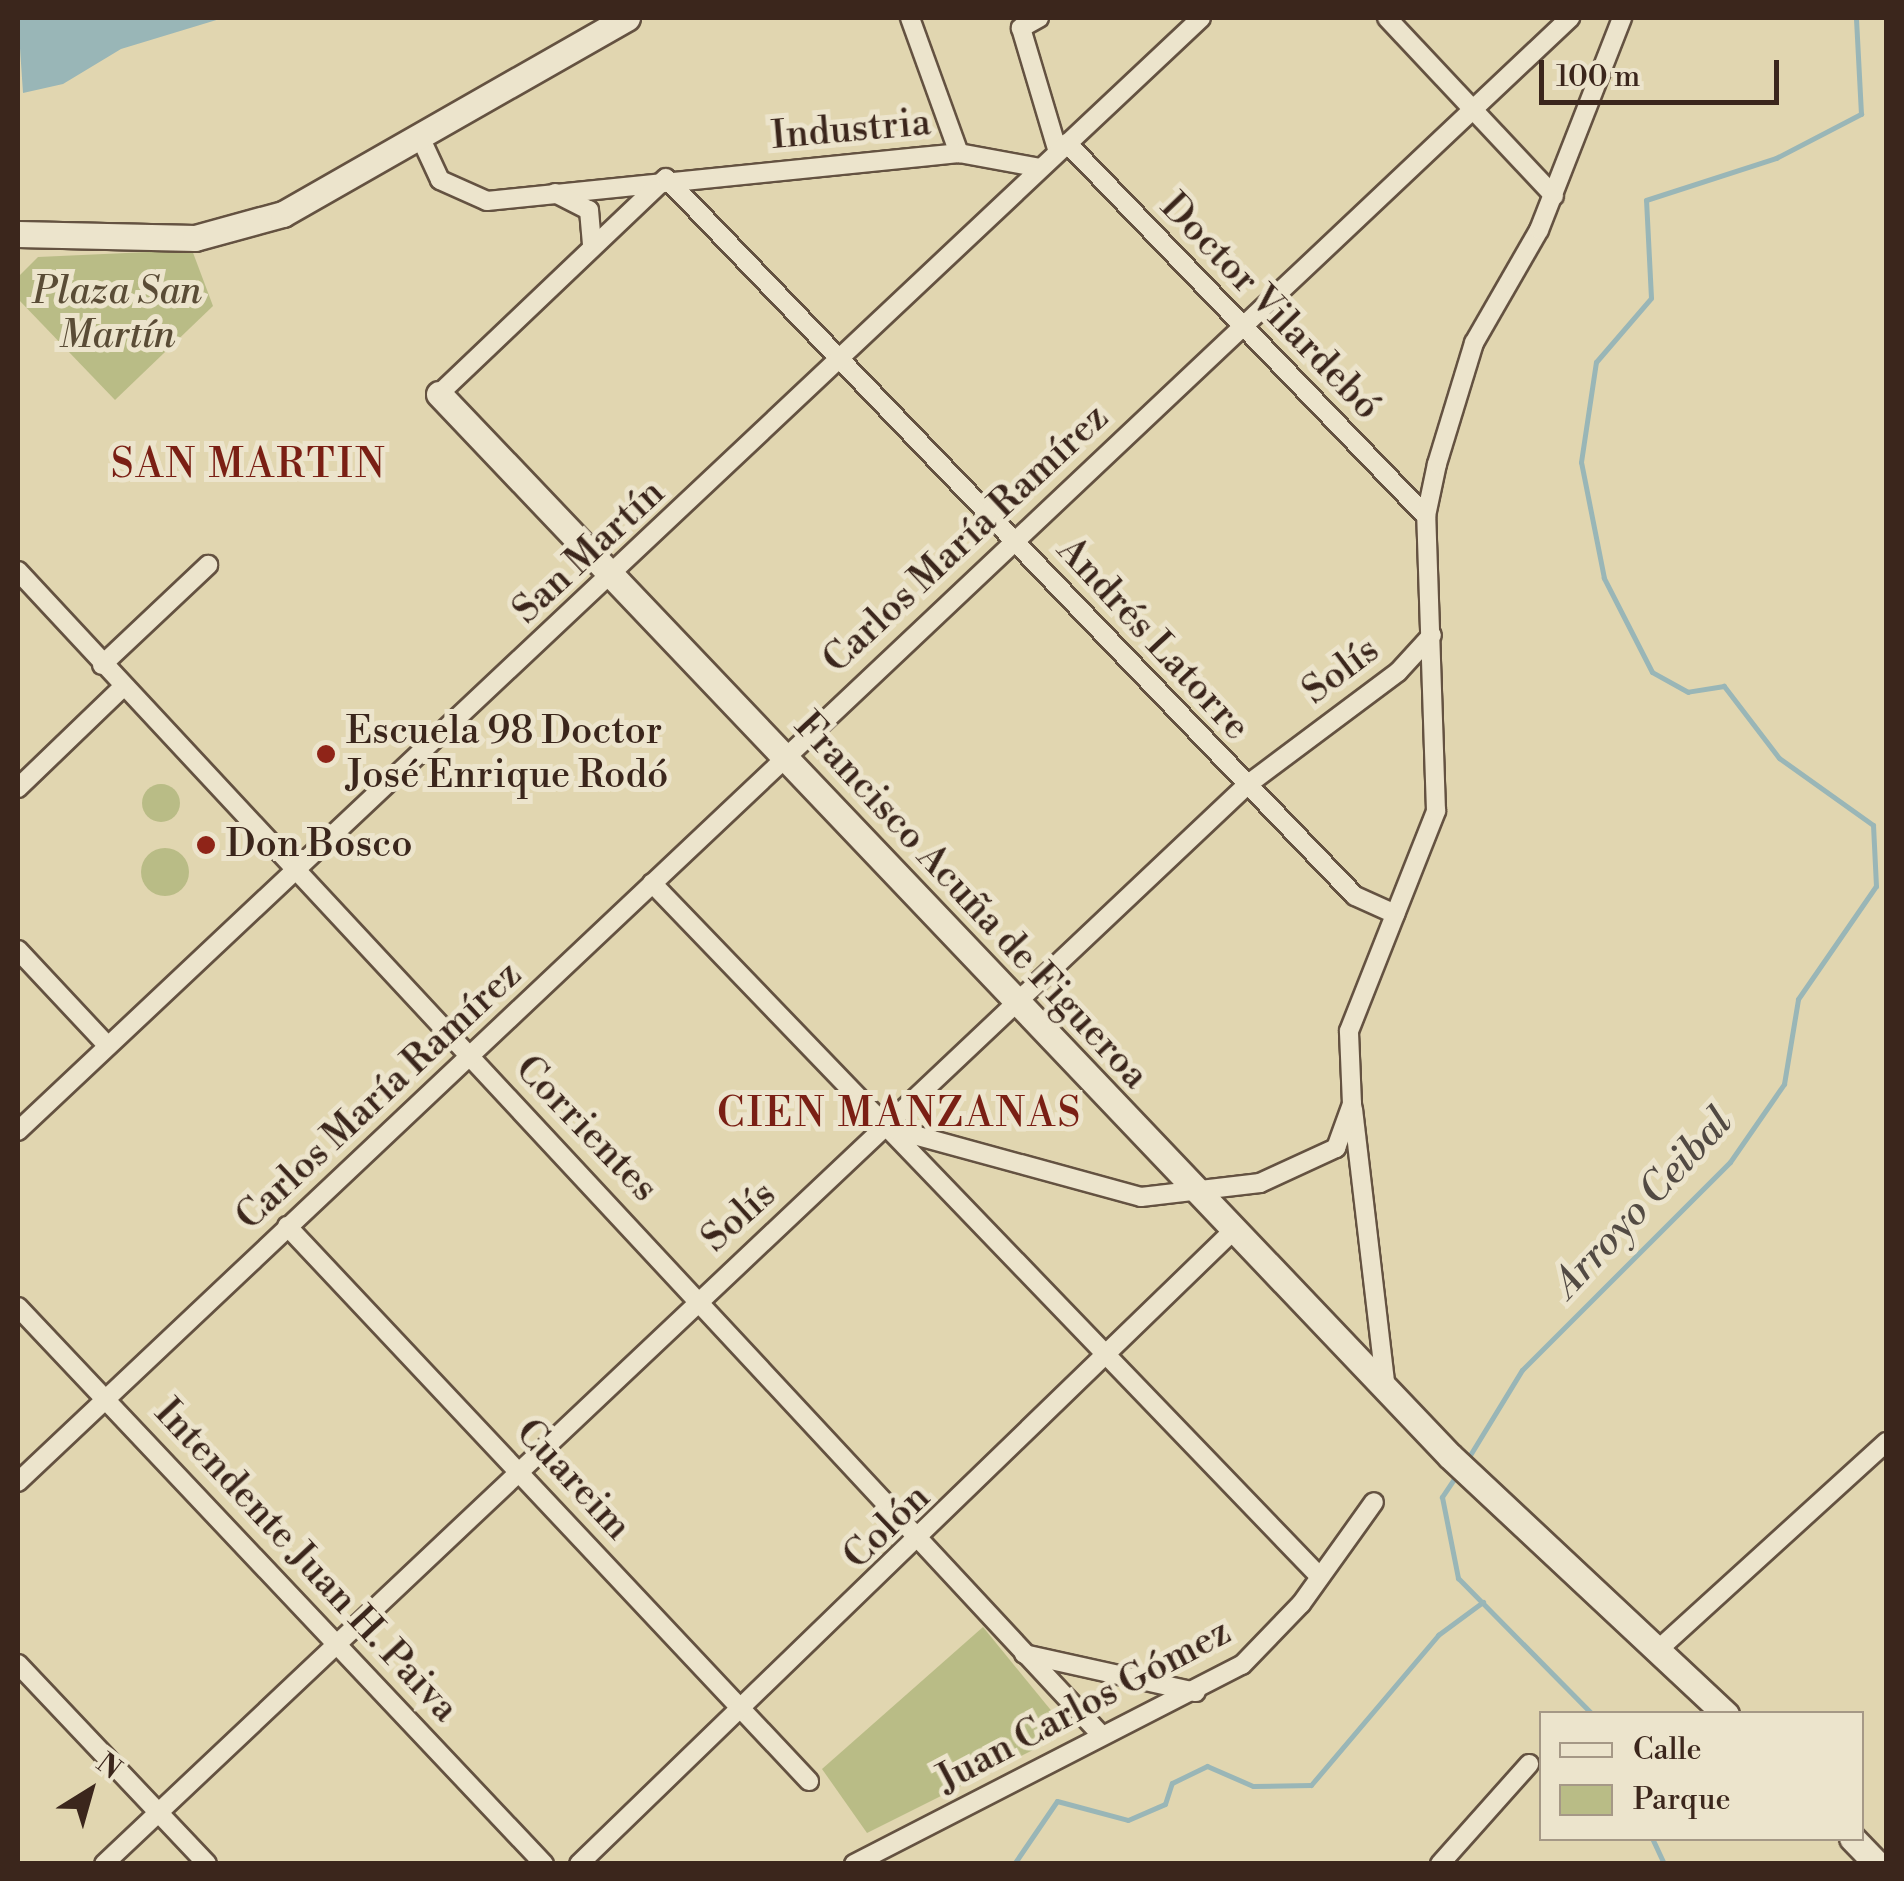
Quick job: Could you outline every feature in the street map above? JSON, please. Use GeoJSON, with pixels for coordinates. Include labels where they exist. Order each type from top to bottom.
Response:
{"type":"FeatureCollection","features":[{"type":"Feature","properties":{"kind":"street"},"geometry":{"type":"LineString","coordinates":[[18,235],[195,238],[238,230],[421,139],[628,18]]}},
{"type":"Feature","properties":{"kind":"street"},"geometry":{"type":"LineString","coordinates":[[910,18],[959,153]]}},
{"type":"Feature","properties":{"kind":"street"},"geometry":{"type":"LineString","coordinates":[[1039,18],[1022,28],[1063,147]]}},
{"type":"Feature","properties":{"kind":"street","name":"San Martín"},"geometry":{"type":"LineString","coordinates":[[18,1131],[1201,18]]}},
{"type":"Feature","properties":{"kind":"street"},"geometry":{"type":"LineString","coordinates":[[1387,18],[1554,196]]}},
{"type":"Feature","properties":{"kind":"street","name":"Carlos María Ramírez"},"geometry":{"type":"LineString","coordinates":[[18,1482],[1014,538],[1570,18]]}},
{"type":"Feature","properties":{"kind":"street"},"geometry":{"type":"LineString","coordinates":[[1386,1390],[1363,1140],[1352,1104],[1349,1030],[1436,812],[1426,516],[1474,343],[1554,196],[1622,18]]}},
{"type":"Feature","properties":{"kind":"street","name":"Industria"},"geometry":{"type":"LineString","coordinates":[[421,139],[440,180],[459,195],[554,192],[666,178],[959,153],[1041,168]]}},
{"type":"Feature","properties":{"kind":"street","name":"Doctor Vilardebó"},"geometry":{"type":"LineString","coordinates":[[1063,147],[1426,516]]}},
{"type":"Feature","properties":{"kind":"street"},"geometry":{"type":"LineString","coordinates":[[440,394],[666,178]]}},
{"type":"Feature","properties":{"kind":"street","name":"Andrés Latorre"},"geometry":{"type":"LineString","coordinates":[[666,178],[1355,896],[1394,914]]}},
{"type":"Feature","properties":{"kind":"street"},"geometry":{"type":"LineString","coordinates":[[554,192],[589,210],[592,247]]}},
{"type":"Feature","properties":{"kind":"street","name":"Francisco Acuña de Figueroa"},"geometry":{"type":"LineString","coordinates":[[440,394],[784,755],[1015,1006],[1450,1456],[1660,1648],[1723,1711]]}},
{"type":"Feature","properties":{"kind":"street"},"geometry":{"type":"LineString","coordinates":[[102,664],[208,564]]}},
{"type":"Feature","properties":{"kind":"street","name":"Corrientes"},"geometry":{"type":"LineString","coordinates":[[18,571],[293,870],[700,1296],[924,1538],[1023,1654],[1102,1736]]}},
{"type":"Feature","properties":{"kind":"street","name":"Solís"},"geometry":{"type":"LineString","coordinates":[[104,1864],[338,1639],[522,1472],[700,1296],[885,1128],[1247,785],[1398,672],[1432,635]]}},
{"type":"Feature","properties":{"kind":"street"},"geometry":{"type":"LineString","coordinates":[[18,788],[123,688]]}},
{"type":"Feature","properties":{"kind":"street"},"geometry":{"type":"LineString","coordinates":[[652,884],[1103,1358],[1320,1577]]}},
{"type":"Feature","properties":{"kind":"street"},"geometry":{"type":"LineString","coordinates":[[18,950],[108,1045]]}},
{"type":"Feature","properties":{"kind":"street"},"geometry":{"type":"LineString","coordinates":[[885,1128],[1076,1186],[1198,1194],[1305,1168],[1336,1148],[1352,1104]]}},
{"type":"Feature","properties":{"kind":"street","name":"Cuareim"},"geometry":{"type":"LineString","coordinates":[[287,1226],[810,1782]]}},
{"type":"Feature","properties":{"kind":"street","name":"Colón"},"geometry":{"type":"LineString","coordinates":[[579,1864],[924,1538],[1234,1231]]}},
{"type":"Feature","properties":{"kind":"street","name":"Intendente Juan H. Paiva"},"geometry":{"type":"LineString","coordinates":[[18,1307],[338,1639],[544,1864]]}},
{"type":"Feature","properties":{"kind":"street"},"geometry":{"type":"LineString","coordinates":[[1660,1648],[1886,1444]]}},
{"type":"Feature","properties":{"kind":"street","name":"Juan Carlos Gómez"},"geometry":{"type":"LineString","coordinates":[[854,1864],[1196,1692],[1276,1635],[1374,1502]]}},
{"type":"Feature","properties":{"kind":"street"},"geometry":{"type":"LineString","coordinates":[[1023,1654],[1196,1692]]}},
{"type":"Feature","properties":{"kind":"street"},"geometry":{"type":"LineString","coordinates":[[18,1664],[208,1864]]}},
{"type":"Feature","properties":{"kind":"street"},"geometry":{"type":"LineString","coordinates":[[1440,1864],[1529,1764]]}},
{"type":"Feature","properties":{"kind":"street"},"geometry":{"type":"LineString","coordinates":[[1855,1841],[1877,1864]]}},
{"type":"Feature","properties":{"kind":"green space","name":"Plaza San Martín"},"geometry":{"type":"Polygon","coordinates":[[[192,250],[213,306],[115,400],[18,299],[18,277],[38,257],[192,250]]]}},
{"type":"Feature","properties":{"kind":"green space"},"geometry":{"type":"Polygon","coordinates":[[[161,784],[174,790],[180,803],[174,816],[161,822],[148,816],[142,803],[148,790],[161,784]]]}},
{"type":"Feature","properties":{"kind":"green space"},"geometry":{"type":"Polygon","coordinates":[[[165,848],[182,855],[189,872],[182,889],[165,896],[148,889],[141,872],[148,855],[165,848]]]}},
{"type":"Feature","properties":{"kind":"green space"},"geometry":{"type":"Polygon","coordinates":[[[983,1627],[1063,1725],[1053,1740],[867,1833],[822,1769],[983,1627]]]}},
{"type":"Feature","properties":{"kind":"water"},"geometry":{"type":"Polygon","coordinates":[[[18,18],[223,18],[121,49],[63,84],[23,93],[18,18]]]}},
{"type":"Feature","properties":{"kind":"waterway","name":"Arroyo Ceibal"},"geometry":{"type":"LineString","coordinates":[[1467,1460],[1522,1370],[1730,1162],[1784,1084],[1798,999],[1876,886],[1873,825],[1779,758],[1724,686],[1688,692],[1652,672],[1604,578],[1581,462],[1596,362],[1651,298],[1646,200],[1776,158],[1861,114],[1856,18]]}},
{"type":"Feature","properties":{"kind":"waterway","name":"Arroyo Ceibal"},"geometry":{"type":"LineString","coordinates":[[1458,1473],[1442,1497],[1458,1578],[1589,1711]]}},
{"type":"Feature","properties":{"kind":"waterway"},"geometry":{"type":"LineString","coordinates":[[1014,1864],[1057,1801],[1128,1820],[1165,1804],[1172,1783],[1207,1766],[1253,1786],[1311,1785],[1438,1635],[1483,1602]]}},
{"type":"Feature","properties":{"kind":"waterway","name":"Arroyo Ceibal"},"geometry":{"type":"LineString","coordinates":[[1653,1841],[1664,1864]]}},
{"type":"Feature","properties":{"kind":"place","name":"Escuela 98 Doctor José Enrique Rodó"},"geometry":{"type":"Point","coordinates":[326,754]}},
{"type":"Feature","properties":{"kind":"place","name":"Don Bosco"},"geometry":{"type":"Point","coordinates":[206,845]}},
{"type":"Feature","properties":{"kind":"district","name":"SAN MARTIN"},"geometry":{"type":"Point","coordinates":[249,465]}},
{"type":"Feature","properties":{"kind":"district","name":"CIEN MANZANAS"},"geometry":{"type":"Point","coordinates":[900,1114]}}]}
